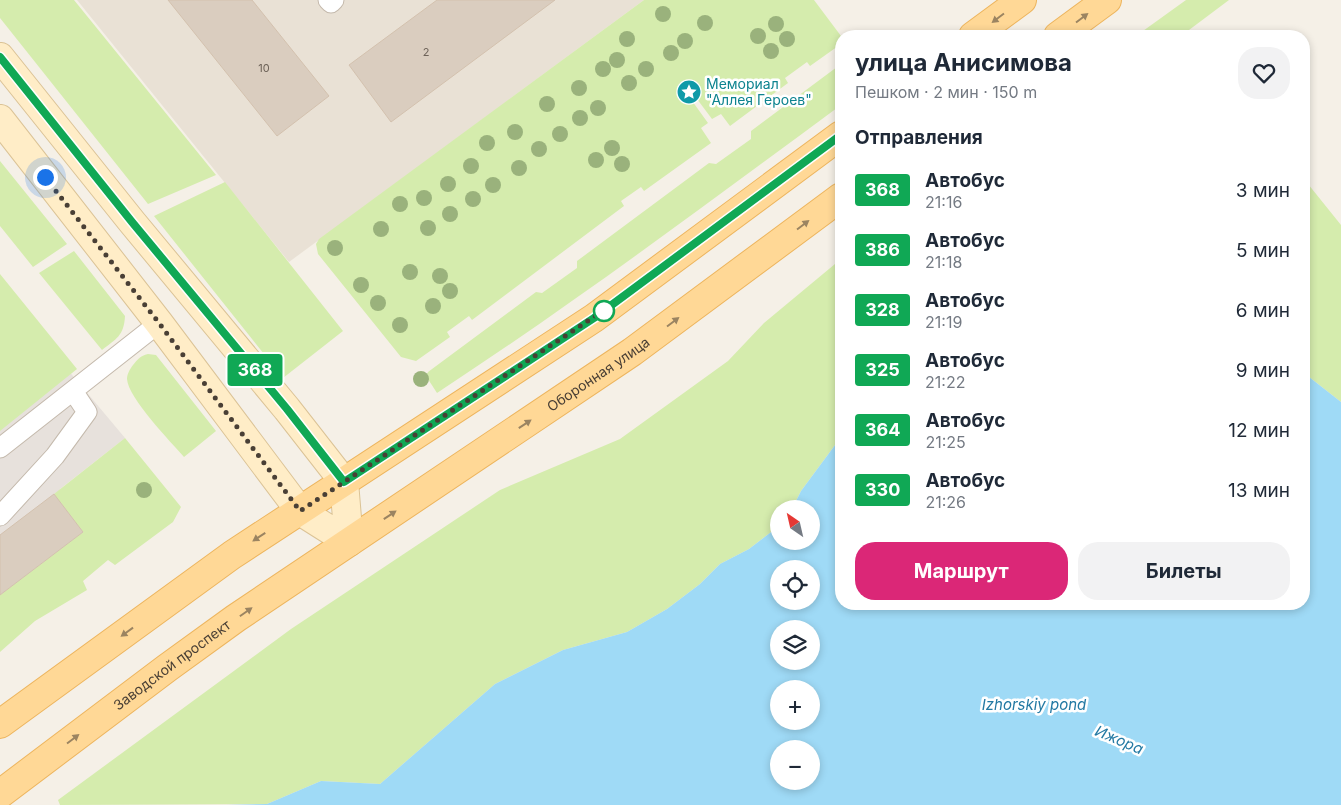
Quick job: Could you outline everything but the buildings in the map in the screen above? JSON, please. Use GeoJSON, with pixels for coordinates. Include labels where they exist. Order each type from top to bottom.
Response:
{"type":"FeatureCollection","features":[{"type":"Feature","properties":{"kind":"main road"},"geometry":{"type":"LineString","coordinates":[[981,30],[1022,0]]}},
{"type":"Feature","properties":{"kind":"main road"},"geometry":{"type":"LineString","coordinates":[[1066,30],[1107,0]]}},
{"type":"Feature","properties":{"kind":"main road"},"geometry":{"type":"LineString","coordinates":[[0,56],[132,222],[287,409],[344,482],[349,542]]}},
{"type":"Feature","properties":{"kind":"main road"},"geometry":{"type":"LineString","coordinates":[[0,119],[159,323],[300,511],[349,542]]}},
{"type":"Feature","properties":{"kind":"main road"},"geometry":{"type":"LineString","coordinates":[[0,724],[232,555],[594,318],[835,140]]}},
{"type":"Feature","properties":{"kind":"main road","name":"Оборонная улица"},"geometry":{"type":"LineString","coordinates":[[349,542],[632,352],[835,201]]}},
{"type":"Feature","properties":{"kind":"main road","name":"Заводской проспект"},"geometry":{"type":"LineString","coordinates":[[0,794],[167,668],[264,599],[349,542]]}},
{"type":"Feature","properties":{"kind":"lane"},"geometry":{"type":"LineString","coordinates":[[328,0],[331,3],[334,0]]}},
{"type":"Feature","properties":{"kind":"lane"},"geometry":{"type":"LineString","coordinates":[[0,448],[159,323]]}},
{"type":"Feature","properties":{"kind":"lane"},"geometry":{"type":"LineString","coordinates":[[0,516],[55,456],[87,412],[73,391]]}},
{"type":"Feature","properties":{"kind":"shaded area"},"geometry":{"type":"Polygon","coordinates":[[[77,0],[644,0],[289,262],[77,0]]]}},
{"type":"Feature","properties":{"kind":"shaded area"},"geometry":{"type":"Polygon","coordinates":[[[0,289],[125,438],[60,489],[91,529],[0,601],[0,289]]]}},
{"type":"Feature","properties":{"kind":"green space"},"geometry":{"type":"Polygon","coordinates":[[[0,0],[74,0],[216,175],[148,204],[0,18],[0,0]]]}},
{"type":"Feature","properties":{"kind":"green space"},"geometry":{"type":"Polygon","coordinates":[[[644,0],[814,0],[836,30],[835,48],[810,66],[807,62],[785,78],[788,83],[730,126],[721,114],[712,119],[694,95],[698,93],[691,83],[679,91],[686,101],[690,98],[708,123],[701,128],[711,143],[644,191],[641,187],[621,201],[624,206],[472,320],[469,316],[447,332],[450,337],[416,361],[401,357],[318,254],[316,244],[319,239],[644,0]]]}},
{"type":"Feature","properties":{"kind":"green space"},"geometry":{"type":"Polygon","coordinates":[[[1186,0],[1229,0],[1189,30],[1144,30],[1186,0]]]}},
{"type":"Feature","properties":{"kind":"green space"},"geometry":{"type":"Polygon","coordinates":[[[835,68],[835,109],[591,288],[437,393],[426,376],[428,372],[536,292],[542,293],[577,268],[577,261],[709,163],[716,164],[751,139],[751,131],[835,68]]]}},
{"type":"Feature","properties":{"kind":"green space"},"geometry":{"type":"Polygon","coordinates":[[[0,161],[67,244],[33,267],[0,226],[0,161]]]}},
{"type":"Feature","properties":{"kind":"green space"},"geometry":{"type":"Polygon","coordinates":[[[225,182],[343,331],[283,378],[154,216],[225,182]]]}},
{"type":"Feature","properties":{"kind":"green space"},"geometry":{"type":"Polygon","coordinates":[[[1310,186],[1341,225],[1341,402],[1310,378],[1310,186]]]}},
{"type":"Feature","properties":{"kind":"green space"},"geometry":{"type":"Polygon","coordinates":[[[74,251],[125,316],[121,333],[102,350],[39,273],[74,251]]]}},
{"type":"Feature","properties":{"kind":"green space"},"geometry":{"type":"Polygon","coordinates":[[[835,264],[835,445],[796,500],[770,500],[770,533],[749,549],[720,564],[700,584],[667,609],[627,632],[563,650],[495,684],[380,784],[321,781],[267,804],[60,805],[58,800],[291,629],[500,490],[620,439],[728,361],[764,323],[835,264]]]}},
{"type":"Feature","properties":{"kind":"green space"},"geometry":{"type":"Polygon","coordinates":[[[0,274],[77,369],[0,431],[0,274]]]}},
{"type":"Feature","properties":{"kind":"green space"},"geometry":{"type":"Polygon","coordinates":[[[148,354],[156,355],[216,431],[184,457],[142,408],[129,387],[127,379],[130,370],[139,358],[148,354]]]}},
{"type":"Feature","properties":{"kind":"green space"},"geometry":{"type":"Polygon","coordinates":[[[125,438],[181,507],[173,522],[115,565],[108,560],[83,581],[87,590],[35,621],[0,652],[0,595],[83,532],[54,494],[125,438]]]}},
{"type":"Feature","properties":{"kind":"water","name":"Izhorskiy pond"},"geometry":{"type":"Polygon","coordinates":[[[1310,378],[1341,402],[1341,805],[226,805],[267,804],[321,781],[380,784],[495,684],[563,650],[627,632],[667,609],[700,584],[720,564],[749,549],[770,533],[770,550],[820,550],[820,500],[796,500],[835,445],[835,610],[1310,610],[1310,378]]]}},
{"type":"Feature","properties":{"kind":"bus line","name":"368"},"geometry":{"type":"LineString","coordinates":[[0,57],[132,222],[287,409],[344,482],[594,318],[835,140]]}},
{"type":"Feature","properties":{"kind":"place","name":"Мемориал \"Аллея Героев\""},"geometry":{"type":"Point","coordinates":[689,92]}},
{"type":"Feature","properties":{"kind":"route"},"geometry":{"type":"LineString","coordinates":[[45,177],[159,323],[300,511],[606,309],[604,311]]}},
{"type":"Feature","properties":{"kind":"water label","name":"Ижора"},"geometry":{"type":"Point","coordinates":[1119,740]}}]}
